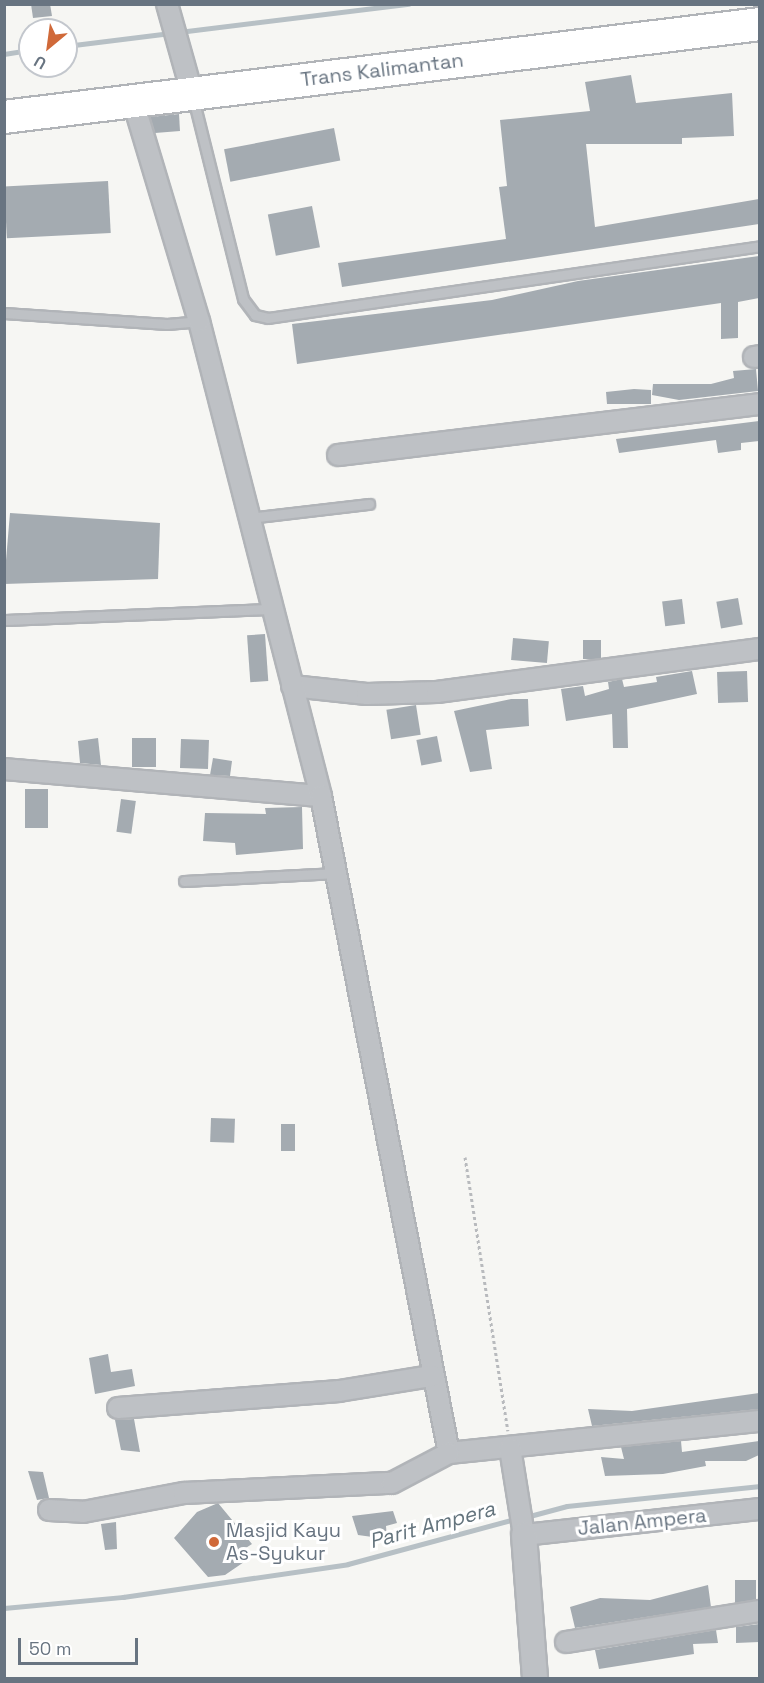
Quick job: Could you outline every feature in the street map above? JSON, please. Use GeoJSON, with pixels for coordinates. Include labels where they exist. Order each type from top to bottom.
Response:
{"type":"FeatureCollection","features":[{"type":"Feature","properties":{"kind":"highway","name":"Trans Kalimantan"},"geometry":{"type":"LineString","coordinates":[[4,117],[759,24]]}},
{"type":"Feature","properties":{"kind":"street"},"geometry":{"type":"LineString","coordinates":[[167,4],[178,34],[192,93]]}},
{"type":"Feature","properties":{"kind":"street"},"geometry":{"type":"LineString","coordinates":[[133,101],[199,321],[270,609],[321,796],[339,872],[432,1376],[449,1453]]}},
{"type":"Feature","properties":{"kind":"street"},"geometry":{"type":"LineString","coordinates":[[338,455],[759,404]]}},
{"type":"Feature","properties":{"kind":"street"},"geometry":{"type":"LineString","coordinates":[[292,686],[367,694],[447,692],[759,649]]}},
{"type":"Feature","properties":{"kind":"street"},"geometry":{"type":"LineString","coordinates":[[4,769],[321,796]]}},
{"type":"Feature","properties":{"kind":"street"},"geometry":{"type":"LineString","coordinates":[[118,1408],[327,1392],[432,1376]]}},
{"type":"Feature","properties":{"kind":"street"},"geometry":{"type":"LineString","coordinates":[[49,1510],[83,1512],[184,1493],[392,1483],[449,1453],[759,1421]]}},
{"type":"Feature","properties":{"kind":"street"},"geometry":{"type":"LineString","coordinates":[[510,1448],[518,1503],[529,1532],[535,1678]]}},
{"type":"Feature","properties":{"kind":"street","name":"Jalan Ampera"},"geometry":{"type":"LineString","coordinates":[[529,1532],[759,1509]]}},
{"type":"Feature","properties":{"kind":"street"},"geometry":{"type":"LineString","coordinates":[[566,1642],[759,1611]]}},
{"type":"Feature","properties":{"kind":"lane"},"geometry":{"type":"LineString","coordinates":[[192,93],[243,299],[255,315],[268,318],[759,246]]}},
{"type":"Feature","properties":{"kind":"lane"},"geometry":{"type":"LineString","coordinates":[[4,312],[167,324],[199,321]]}},
{"type":"Feature","properties":{"kind":"lane"},"geometry":{"type":"LineString","coordinates":[[249,518],[369,504]]}},
{"type":"Feature","properties":{"kind":"lane"},"geometry":{"type":"LineString","coordinates":[[4,620],[270,609]]}},
{"type":"Feature","properties":{"kind":"lane"},"geometry":{"type":"LineString","coordinates":[[184,881],[339,872]]}},
{"type":"Feature","properties":{"kind":"path"},"geometry":{"type":"LineString","coordinates":[[465,1157],[510,1448]]}},
{"type":"Feature","properties":{"kind":"building"},"geometry":{"type":"Polygon","coordinates":[[[31,4],[50,4],[52,16],[33,18],[31,4]]]}},
{"type":"Feature","properties":{"kind":"building"},"geometry":{"type":"Polygon","coordinates":[[[631,75],[636,103],[732,93],[734,136],[682,138],[682,144],[586,144],[595,227],[759,199],[759,224],[342,287],[338,263],[506,239],[499,187],[507,186],[500,120],[590,111],[585,82],[631,75]]]}},
{"type":"Feature","properties":{"kind":"building"},"geometry":{"type":"Polygon","coordinates":[[[179,114],[180,131],[155,133],[150,117],[179,114]]]}},
{"type":"Feature","properties":{"kind":"building"},"geometry":{"type":"Polygon","coordinates":[[[334,128],[340,160],[230,182],[224,149],[334,128]]]}},
{"type":"Feature","properties":{"kind":"building"},"geometry":{"type":"Polygon","coordinates":[[[108,181],[111,233],[7,238],[4,186],[108,181]]]}},
{"type":"Feature","properties":{"kind":"building"},"geometry":{"type":"Polygon","coordinates":[[[312,206],[320,247],[276,256],[268,215],[312,206]]]}},
{"type":"Feature","properties":{"kind":"building"},"geometry":{"type":"Polygon","coordinates":[[[759,256],[759,298],[738,302],[738,338],[721,339],[721,303],[297,364],[292,324],[492,300],[578,281],[759,256]]]}},
{"type":"Feature","properties":{"kind":"building"},"geometry":{"type":"Polygon","coordinates":[[[756,369],[758,391],[679,400],[652,395],[653,384],[711,384],[734,378],[733,371],[756,369]]]}},
{"type":"Feature","properties":{"kind":"building"},"geometry":{"type":"Polygon","coordinates":[[[651,390],[651,404],[607,404],[606,392],[651,390]]]}},
{"type":"Feature","properties":{"kind":"building"},"geometry":{"type":"Polygon","coordinates":[[[759,421],[759,441],[741,443],[741,450],[718,453],[716,440],[619,453],[616,439],[759,421]]]}},
{"type":"Feature","properties":{"kind":"building"},"geometry":{"type":"Polygon","coordinates":[[[10,513],[160,523],[158,579],[4,584],[10,513]]]}},
{"type":"Feature","properties":{"kind":"building"},"geometry":{"type":"Polygon","coordinates":[[[738,598],[743,625],[721,628],[716,602],[738,598]]]}},
{"type":"Feature","properties":{"kind":"building"},"geometry":{"type":"Polygon","coordinates":[[[682,599],[685,624],[665,626],[662,601],[682,599]]]}},
{"type":"Feature","properties":{"kind":"building"},"geometry":{"type":"Polygon","coordinates":[[[265,634],[268,681],[250,682],[247,635],[265,634]]]}},
{"type":"Feature","properties":{"kind":"building"},"geometry":{"type":"Polygon","coordinates":[[[513,638],[549,641],[547,663],[511,660],[513,638]]]}},
{"type":"Feature","properties":{"kind":"building"},"geometry":{"type":"Polygon","coordinates":[[[583,640],[601,640],[601,659],[583,659],[583,640]]]}},
{"type":"Feature","properties":{"kind":"building"},"geometry":{"type":"Polygon","coordinates":[[[692,671],[697,694],[627,709],[628,748],[613,748],[612,714],[566,721],[561,689],[583,686],[585,696],[609,689],[608,682],[622,679],[624,687],[657,682],[656,677],[692,671]]]}},
{"type":"Feature","properties":{"kind":"building"},"geometry":{"type":"Polygon","coordinates":[[[747,671],[748,702],[718,703],[717,672],[747,671]]]}},
{"type":"Feature","properties":{"kind":"building"},"geometry":{"type":"Polygon","coordinates":[[[511,699],[528,699],[529,726],[486,730],[492,769],[470,772],[454,711],[511,699]]]}},
{"type":"Feature","properties":{"kind":"building"},"geometry":{"type":"Polygon","coordinates":[[[416,705],[421,735],[391,739],[386,710],[416,705]]]}},
{"type":"Feature","properties":{"kind":"building"},"geometry":{"type":"Polygon","coordinates":[[[437,736],[442,762],[421,766],[416,740],[437,736]]]}},
{"type":"Feature","properties":{"kind":"building"},"geometry":{"type":"Polygon","coordinates":[[[98,738],[101,765],[80,763],[78,741],[98,738]]]}},
{"type":"Feature","properties":{"kind":"building"},"geometry":{"type":"Polygon","coordinates":[[[132,738],[156,738],[156,767],[132,767],[132,738]]]}},
{"type":"Feature","properties":{"kind":"building"},"geometry":{"type":"Polygon","coordinates":[[[181,739],[209,740],[208,769],[180,768],[181,739]]]}},
{"type":"Feature","properties":{"kind":"building"},"geometry":{"type":"Polygon","coordinates":[[[213,758],[232,761],[230,776],[210,775],[213,758]]]}},
{"type":"Feature","properties":{"kind":"building"},"geometry":{"type":"Polygon","coordinates":[[[25,789],[48,789],[48,828],[25,828],[25,789]]]}},
{"type":"Feature","properties":{"kind":"building"},"geometry":{"type":"Polygon","coordinates":[[[121,799],[136,801],[131,834],[116,832],[121,799]]]}},
{"type":"Feature","properties":{"kind":"building"},"geometry":{"type":"Polygon","coordinates":[[[302,807],[303,849],[236,855],[235,843],[203,841],[205,813],[266,814],[265,808],[302,807]]]}},
{"type":"Feature","properties":{"kind":"building"},"geometry":{"type":"Polygon","coordinates":[[[211,1118],[235,1119],[234,1143],[210,1142],[211,1118]]]}},
{"type":"Feature","properties":{"kind":"building"},"geometry":{"type":"Polygon","coordinates":[[[281,1124],[295,1124],[295,1151],[281,1151],[281,1124]]]}},
{"type":"Feature","properties":{"kind":"building"},"geometry":{"type":"Polygon","coordinates":[[[108,1354],[111,1372],[132,1369],[135,1386],[95,1394],[89,1358],[108,1354]]]}},
{"type":"Feature","properties":{"kind":"building"},"geometry":{"type":"Polygon","coordinates":[[[759,1393],[759,1409],[592,1426],[588,1409],[632,1411],[759,1393]]]}},
{"type":"Feature","properties":{"kind":"building"},"geometry":{"type":"Polygon","coordinates":[[[134,1419],[140,1452],[121,1450],[115,1420],[134,1419]]]}},
{"type":"Feature","properties":{"kind":"building"},"geometry":{"type":"Polygon","coordinates":[[[681,1441],[682,1452],[759,1441],[759,1455],[746,1461],[705,1461],[706,1466],[663,1474],[605,1476],[601,1457],[624,1459],[621,1447],[681,1441]]]}},
{"type":"Feature","properties":{"kind":"building"},"geometry":{"type":"Polygon","coordinates":[[[28,1471],[43,1472],[49,1498],[37,1500],[28,1471]]]}},
{"type":"Feature","properties":{"kind":"building","name":"Masjid Kayu As-Syukur"},"geometry":{"type":"Polygon","coordinates":[[[218,1503],[252,1544],[241,1551],[244,1562],[225,1575],[208,1577],[174,1538],[197,1512],[218,1503]]]}},
{"type":"Feature","properties":{"kind":"building"},"geometry":{"type":"Polygon","coordinates":[[[393,1511],[397,1523],[386,1526],[387,1539],[358,1535],[352,1516],[393,1511]]]}},
{"type":"Feature","properties":{"kind":"building"},"geometry":{"type":"Polygon","coordinates":[[[116,1522],[117,1549],[105,1550],[101,1524],[116,1522]]]}},
{"type":"Feature","properties":{"kind":"building"},"geometry":{"type":"Polygon","coordinates":[[[735,1580],[756,1580],[756,1603],[735,1603],[735,1580]]]}},
{"type":"Feature","properties":{"kind":"building"},"geometry":{"type":"Polygon","coordinates":[[[708,1585],[711,1607],[575,1628],[570,1607],[600,1598],[650,1600],[708,1585]]]}},
{"type":"Feature","properties":{"kind":"building"},"geometry":{"type":"Polygon","coordinates":[[[759,1624],[759,1642],[736,1643],[736,1627],[759,1624]]]}},
{"type":"Feature","properties":{"kind":"building"},"geometry":{"type":"Polygon","coordinates":[[[716,1630],[718,1643],[693,1644],[694,1654],[599,1669],[595,1650],[716,1630]]]}},
{"type":"Feature","properties":{"kind":"waterway"},"geometry":{"type":"LineString","coordinates":[[179,32],[408,4]]}},
{"type":"Feature","properties":{"kind":"waterway"},"geometry":{"type":"LineString","coordinates":[[78,44],[170,33]]}},
{"type":"Feature","properties":{"kind":"waterway"},"geometry":{"type":"LineString","coordinates":[[4,54],[18,52]]}},
{"type":"Feature","properties":{"kind":"waterway","name":"Parit Ampera"},"geometry":{"type":"LineString","coordinates":[[526,1517],[567,1506],[760,1486]]}},
{"type":"Feature","properties":{"kind":"waterway","name":"Parit Ampera"},"geometry":{"type":"LineString","coordinates":[[4,1608],[123,1597],[348,1564],[515,1519]]}},
{"type":"Feature","properties":{"kind":"place","name":"Masjid Kayu As-Syukur"},"geometry":{"type":"Point","coordinates":[214,1542]}}]}
